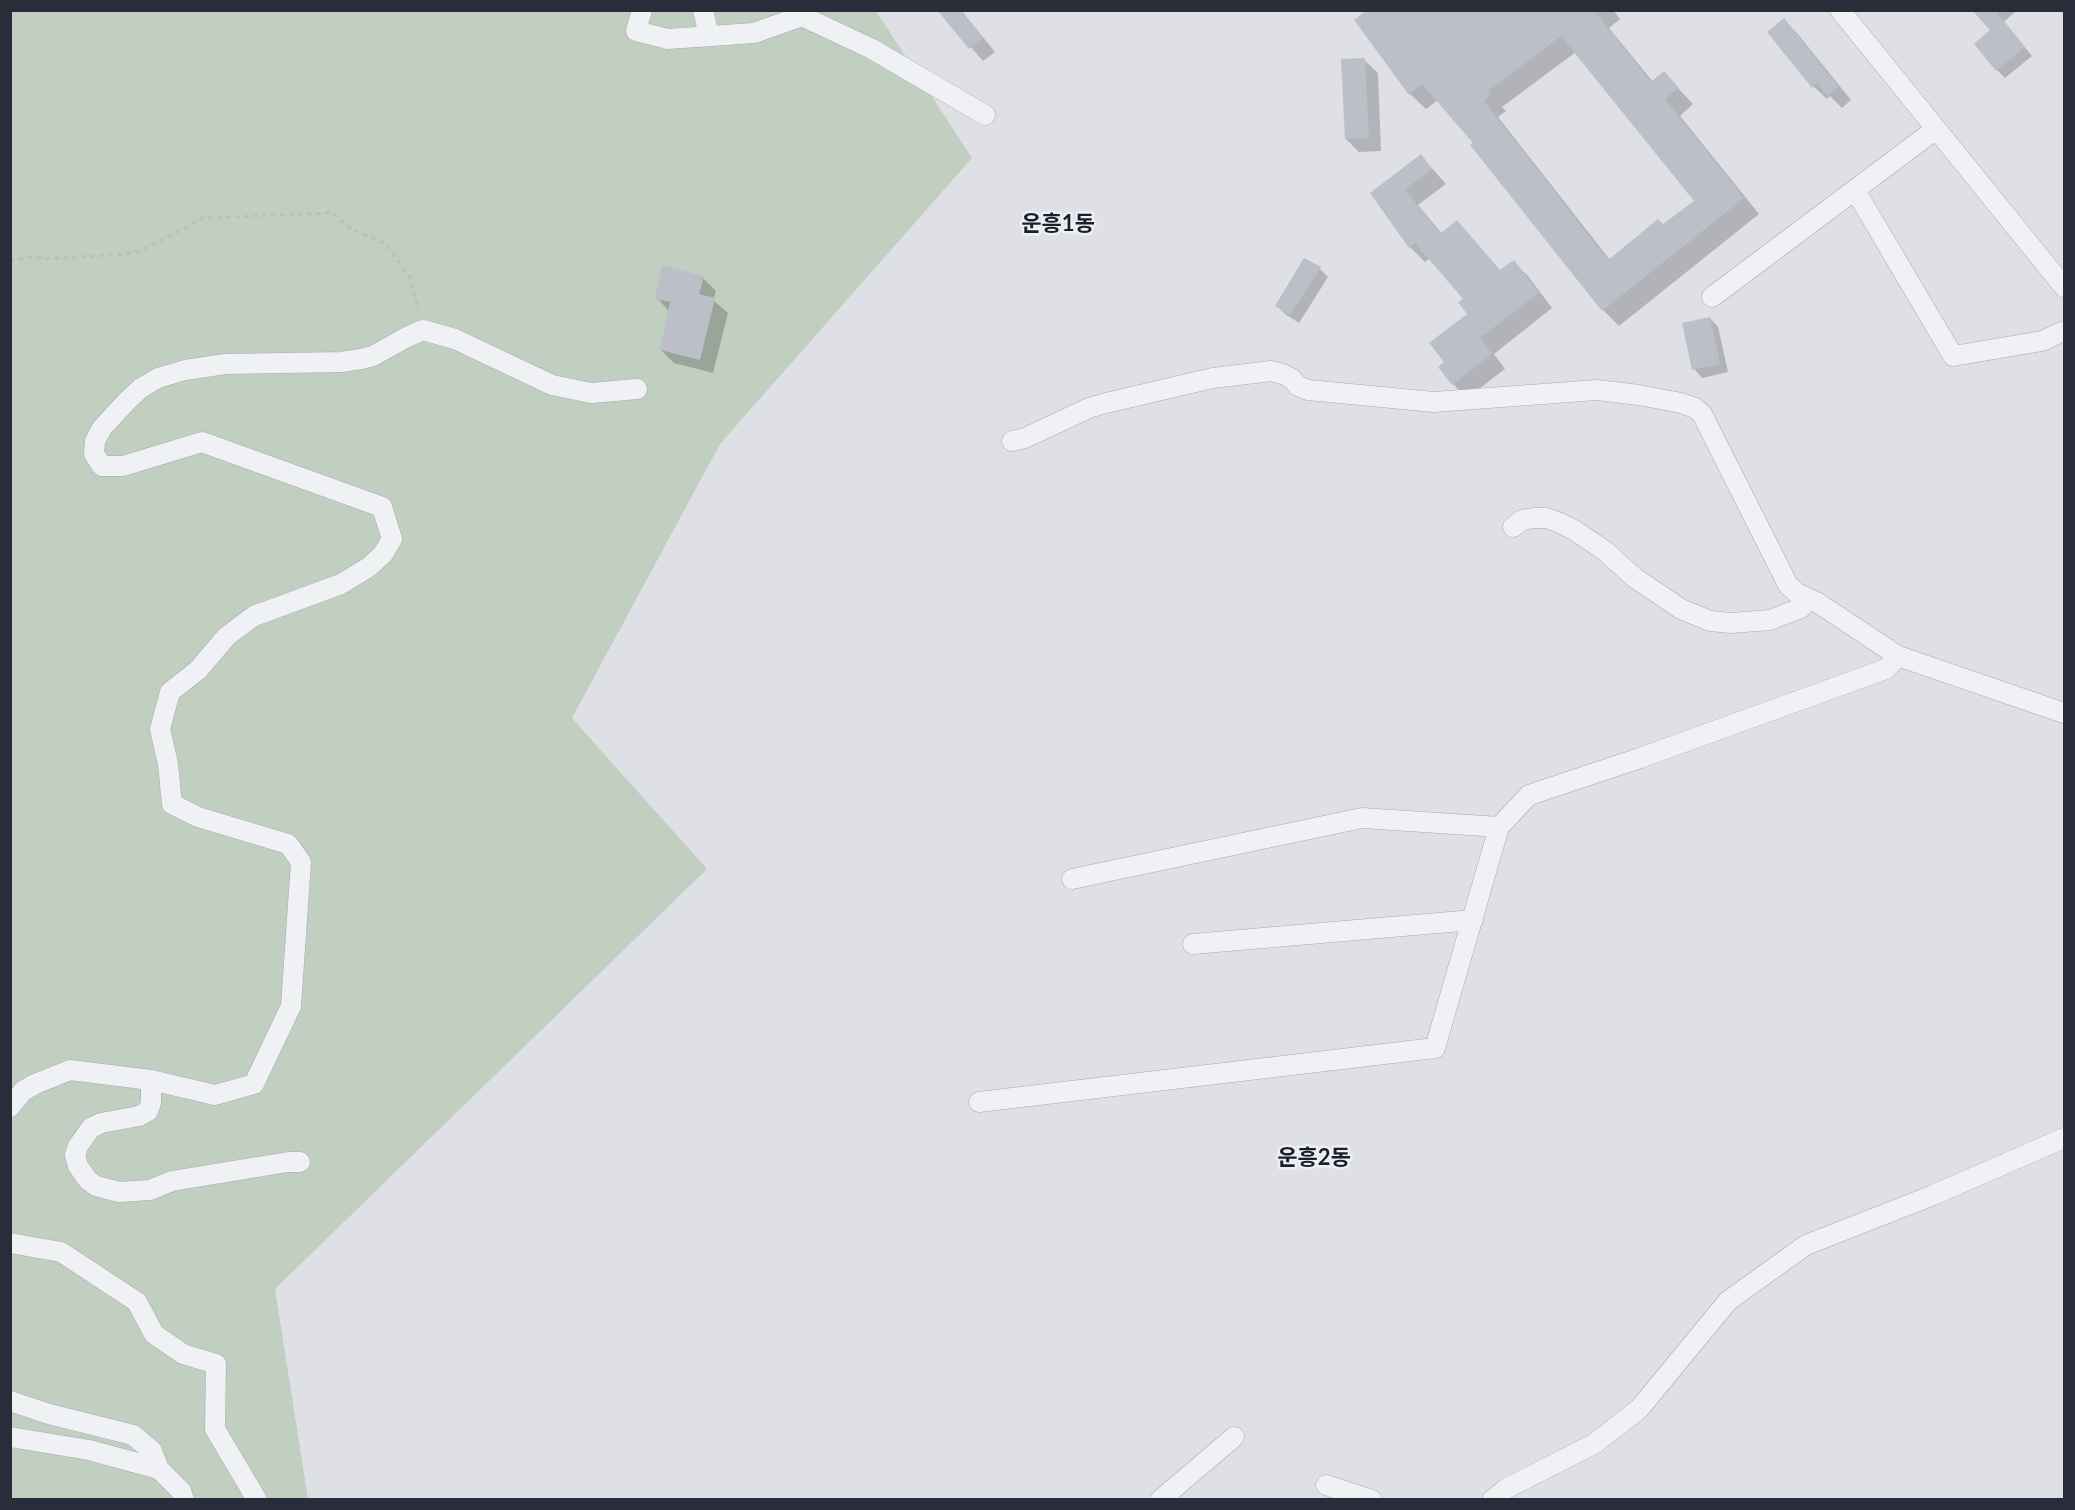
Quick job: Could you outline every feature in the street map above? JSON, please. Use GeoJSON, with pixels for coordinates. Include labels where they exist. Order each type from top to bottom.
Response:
{"type":"FeatureCollection","features":[{"type":"Feature","properties":{"kind":"street"},"geometry":{"type":"LineString","coordinates":[[642,10],[636,31],[668,39],[754,33],[802,16],[873,50],[985,115]]}},
{"type":"Feature","properties":{"kind":"street"},"geometry":{"type":"LineString","coordinates":[[703,10],[709,36]]}},
{"type":"Feature","properties":{"kind":"street"},"geometry":{"type":"LineString","coordinates":[[1840,10],[2064,287]]}},
{"type":"Feature","properties":{"kind":"street"},"geometry":{"type":"LineString","coordinates":[[1712,297],[1936,129]]}},
{"type":"Feature","properties":{"kind":"street"},"geometry":{"type":"LineString","coordinates":[[1856,190],[1953,356],[2042,341],[2064,331]]}},
{"type":"Feature","properties":{"kind":"street"},"geometry":{"type":"LineString","coordinates":[[10,1107],[23,1091],[70,1070],[151,1080],[215,1095],[254,1084],[291,1006],[301,862],[288,844],[198,817],[172,804],[168,764],[160,729],[170,692],[198,670],[227,636],[255,616],[341,584],[369,567],[383,554],[392,539],[382,507],[202,442],[123,466],[102,466],[94,454],[95,441],[102,428],[141,388],[158,378],[185,370],[225,364],[342,362],[361,359],[373,356],[423,330],[455,339],[552,385],[591,393],[637,389]]}},
{"type":"Feature","properties":{"kind":"street"},"geometry":{"type":"LineString","coordinates":[[1012,441],[1033,435],[1089,408],[1106,403],[1213,378],[1271,371],[1283,374],[1298,386],[1308,390],[1434,402],[1588,391],[1639,395],[1681,404],[1695,408],[1702,414],[1788,585],[1797,593],[1898,656],[2064,713]]}},
{"type":"Feature","properties":{"kind":"street"},"geometry":{"type":"LineString","coordinates":[[1513,527],[1522,520],[1534,518],[1547,518],[1560,523],[1605,551],[1635,578],[1681,609],[1710,621],[1731,623],[1770,620],[1801,608],[1806,597]]}},
{"type":"Feature","properties":{"kind":"street"},"geometry":{"type":"LineString","coordinates":[[979,1102],[1435,1048],[1500,827],[1529,795],[1640,758],[1886,669],[1898,656]]}},
{"type":"Feature","properties":{"kind":"street"},"geometry":{"type":"LineString","coordinates":[[1072,879],[1362,818],[1500,827]]}},
{"type":"Feature","properties":{"kind":"street"},"geometry":{"type":"LineString","coordinates":[[1192,944],[1473,920]]}},
{"type":"Feature","properties":{"kind":"street"},"geometry":{"type":"LineString","coordinates":[[151,1080],[151,1103],[148,1111],[139,1116],[101,1123],[91,1128],[78,1146],[75,1155],[78,1166],[88,1180],[96,1186],[119,1192],[137,1192],[150,1190],[172,1181],[300,1162]]}},
{"type":"Feature","properties":{"kind":"street"},"geometry":{"type":"LineString","coordinates":[[1492,1500],[1507,1488],[1594,1444],[1639,1409],[1728,1301],[1806,1245],[1931,1196],[2064,1138]]}},
{"type":"Feature","properties":{"kind":"street"},"geometry":{"type":"LineString","coordinates":[[10,1243],[61,1252],[137,1302],[154,1334],[183,1354],[216,1364],[215,1429],[257,1500]]}},
{"type":"Feature","properties":{"kind":"street"},"geometry":{"type":"LineString","coordinates":[[10,1401],[133,1434],[152,1451],[159,1469],[181,1491],[184,1500]]}},
{"type":"Feature","properties":{"kind":"street"},"geometry":{"type":"LineString","coordinates":[[10,1437],[89,1450],[159,1469]]}},
{"type":"Feature","properties":{"kind":"street"},"geometry":{"type":"LineString","coordinates":[[1160,1500],[1234,1437]]}},
{"type":"Feature","properties":{"kind":"street"},"geometry":{"type":"LineString","coordinates":[[1326,1485],[1372,1500]]}},
{"type":"Feature","properties":{"kind":"path"},"geometry":{"type":"LineString","coordinates":[[10,261],[30,257],[48,259],[132,252],[156,243],[203,218],[332,213],[350,228],[387,245],[411,279],[423,330]]}},
{"type":"Feature","properties":{"kind":"green space"},"geometry":{"type":"Polygon","coordinates":[[[11,11],[876,11],[972,158],[720,444],[572,718],[707,869],[275,1289],[308,1499],[11,1499],[11,11]]]}},
{"type":"Feature","properties":{"kind":"building"},"geometry":{"type":"Polygon","coordinates":[[[937,10],[960,10],[983,38],[969,49],[937,10]]]}},
{"type":"Feature","properties":{"kind":"building"},"geometry":{"type":"Polygon","coordinates":[[[1367,10],[1594,10],[1651,82],[1664,71],[1679,88],[1665,99],[1744,198],[1602,311],[1470,145],[1473,143],[1422,84],[1409,95],[1354,20],[1367,10]],[[1561,36],[1488,91],[1491,94],[1484,101],[1608,260],[1658,219],[1663,224],[1694,201],[1561,36]]]}},
{"type":"Feature","properties":{"kind":"building"},"geometry":{"type":"Polygon","coordinates":[[[1972,10],[1995,10],[2025,47],[1996,71],[1974,44],[1990,30],[1972,10]]]}},
{"type":"Feature","properties":{"kind":"building"},"geometry":{"type":"Polygon","coordinates":[[[1784,18],[1839,87],[1828,96],[1817,83],[1812,88],[1767,32],[1784,18]]]}},
{"type":"Feature","properties":{"kind":"building"},"geometry":{"type":"Polygon","coordinates":[[[1365,58],[1369,138],[1345,139],[1341,59],[1365,58]]]}},
{"type":"Feature","properties":{"kind":"building"},"geometry":{"type":"Polygon","coordinates":[[[1421,154],[1432,169],[1405,189],[1440,234],[1457,220],[1500,270],[1514,260],[1539,293],[1480,338],[1492,354],[1452,385],[1438,367],[1444,362],[1429,343],[1467,314],[1458,302],[1463,299],[1415,243],[1409,248],[1370,193],[1421,154]]]}},
{"type":"Feature","properties":{"kind":"building"},"geometry":{"type":"Polygon","coordinates":[[[1304,258],[1321,267],[1290,315],[1275,306],[1304,258]]]}},
{"type":"Feature","properties":{"kind":"building"},"geometry":{"type":"Polygon","coordinates":[[[662,265],[704,276],[699,294],[715,298],[700,360],[660,350],[670,302],[655,299],[662,265]]]}},
{"type":"Feature","properties":{"kind":"building"},"geometry":{"type":"Polygon","coordinates":[[[1710,317],[1720,364],[1692,370],[1682,323],[1710,317]]]}},
{"type":"Feature","properties":{"kind":"district","name":"운흥1동"},"geometry":{"type":"Point","coordinates":[1058,224]}},
{"type":"Feature","properties":{"kind":"district","name":"운흥2동"},"geometry":{"type":"Point","coordinates":[1314,1158]}}]}
